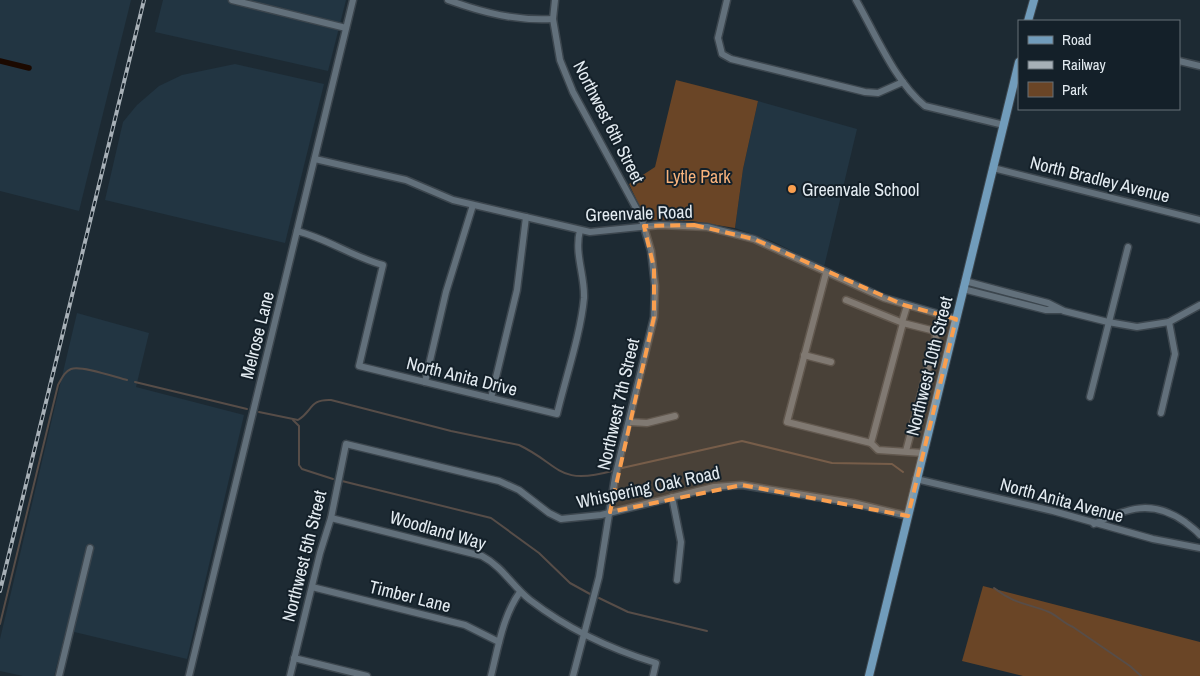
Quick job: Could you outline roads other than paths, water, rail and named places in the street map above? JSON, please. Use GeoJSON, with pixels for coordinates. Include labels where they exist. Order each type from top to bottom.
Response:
{"type":"FeatureCollection","features":[{"type":"Feature","properties":{"kind":"main road"},"geometry":{"type":"LineString","coordinates":[[1028,20],[1034,0]]}},
{"type":"Feature","properties":{"kind":"main road","name":"Northwest 10th Street"},"geometry":{"type":"LineString","coordinates":[[869,676],[1018,66]]}},
{"type":"Feature","properties":{"kind":"street"},"geometry":{"type":"LineString","coordinates":[[232,0],[346,28]]}},
{"type":"Feature","properties":{"kind":"street","name":"Melrose Lane"},"geometry":{"type":"LineString","coordinates":[[189,676],[353,0]]}},
{"type":"Feature","properties":{"kind":"street"},"geometry":{"type":"LineString","coordinates":[[448,0],[505,17],[554,19]]}},
{"type":"Feature","properties":{"kind":"street","name":"Northwest 6th Street"},"geometry":{"type":"LineString","coordinates":[[555,0],[554,19],[560,60],[564,71],[644,226]]}},
{"type":"Feature","properties":{"kind":"street"},"geometry":{"type":"LineString","coordinates":[[727,0],[718,38],[722,54],[740,61],[865,92],[878,93],[903,82]]}},
{"type":"Feature","properties":{"kind":"street"},"geometry":{"type":"LineString","coordinates":[[856,0],[903,82],[925,106],[1004,125]]}},
{"type":"Feature","properties":{"kind":"street"},"geometry":{"type":"LineString","coordinates":[[1180,61],[1200,66]]}},
{"type":"Feature","properties":{"kind":"street","name":"Greenvale Road"},"geometry":{"type":"LineString","coordinates":[[315,160],[406,180],[445,197],[472,205],[580,230],[599,233],[644,226],[694,225],[754,239],[863,290],[907,306],[956,319]]}},
{"type":"Feature","properties":{"kind":"street","name":"North Bradley Avenue"},"geometry":{"type":"LineString","coordinates":[[993,168],[1200,220]]}},
{"type":"Feature","properties":{"kind":"street"},"geometry":{"type":"LineString","coordinates":[[425,382],[446,292],[472,205]]}},
{"type":"Feature","properties":{"kind":"street"},"geometry":{"type":"LineString","coordinates":[[491,398],[517,290],[526,217]]}},
{"type":"Feature","properties":{"kind":"street","name":"Northwest 7th Street"},"geometry":{"type":"LineString","coordinates":[[573,676],[594,596],[615,477],[654,318],[654,268],[644,226]]}},
{"type":"Feature","properties":{"kind":"street","name":"North Anita Drive"},"geometry":{"type":"LineString","coordinates":[[297,231],[328,241],[364,260],[383,265],[359,366],[557,414],[583,305],[583,286],[577,242],[580,230]]}},
{"type":"Feature","properties":{"kind":"street"},"geometry":{"type":"LineString","coordinates":[[1090,396],[1128,247]]}},
{"type":"Feature","properties":{"kind":"street"},"geometry":{"type":"LineString","coordinates":[[826,273],[787,422],[870,443],[878,450],[923,452]]}},
{"type":"Feature","properties":{"kind":"street"},"geometry":{"type":"LineString","coordinates":[[964,285],[1013,293],[1048,303],[1061,310],[1108,322],[1138,327],[1170,322],[1200,305]]}},
{"type":"Feature","properties":{"kind":"street"},"geometry":{"type":"LineString","coordinates":[[964,285],[1011,301],[1046,310],[1061,310]]}},
{"type":"Feature","properties":{"kind":"street"},"geometry":{"type":"LineString","coordinates":[[1011,301],[1013,293]]}},
{"type":"Feature","properties":{"kind":"street"},"geometry":{"type":"LineString","coordinates":[[846,300],[902,322],[935,332],[936,338],[906,451]]}},
{"type":"Feature","properties":{"kind":"street"},"geometry":{"type":"LineString","coordinates":[[1046,310],[1048,303]]}},
{"type":"Feature","properties":{"kind":"street"},"geometry":{"type":"LineString","coordinates":[[870,443],[907,306]]}},
{"type":"Feature","properties":{"kind":"street"},"geometry":{"type":"LineString","coordinates":[[1161,413],[1175,354],[1170,322]]}},
{"type":"Feature","properties":{"kind":"street"},"geometry":{"type":"LineString","coordinates":[[804,355],[831,362]]}},
{"type":"Feature","properties":{"kind":"street"},"geometry":{"type":"LineString","coordinates":[[629,422],[647,423],[675,416]]}},
{"type":"Feature","properties":{"kind":"street","name":"Whispering Oak Road"},"geometry":{"type":"LineString","coordinates":[[346,444],[499,481],[518,490],[549,513],[561,519],[601,515],[714,488],[742,485],[853,503],[908,516]]}},
{"type":"Feature","properties":{"kind":"street","name":"Northwest 5th Street"},"geometry":{"type":"LineString","coordinates":[[290,676],[331,518],[346,444]]}},
{"type":"Feature","properties":{"kind":"street","name":"North Anita Avenue"},"geometry":{"type":"LineString","coordinates":[[916,479],[1053,511],[1094,524],[1200,548]]}},
{"type":"Feature","properties":{"kind":"street"},"geometry":{"type":"LineString","coordinates":[[672,497],[681,542],[677,580]]}},
{"type":"Feature","properties":{"kind":"street"},"geometry":{"type":"LineString","coordinates":[[1094,524],[1122,511],[1146,508],[1165,510],[1200,535]]}},
{"type":"Feature","properties":{"kind":"street","name":"Woodland Way"},"geometry":{"type":"LineString","coordinates":[[331,518],[474,553],[495,564],[520,592],[584,635],[616,651],[656,663],[653,676]]}},
{"type":"Feature","properties":{"kind":"street"},"geometry":{"type":"LineString","coordinates":[[59,676],[90,548]]}},
{"type":"Feature","properties":{"kind":"street","name":"Timber Lane"},"geometry":{"type":"LineString","coordinates":[[312,588],[465,625],[500,642]]}},
{"type":"Feature","properties":{"kind":"street"},"geometry":{"type":"LineString","coordinates":[[491,676],[513,602],[520,592]]}},
{"type":"Feature","properties":{"kind":"street"},"geometry":{"type":"LineString","coordinates":[[294,658],[367,676]]}},
{"type":"Feature","properties":{"kind":"waterway"},"geometry":{"type":"LineString","coordinates":[[0,61],[29,68]]}},
{"type":"Feature","properties":{"kind":"waterway"},"geometry":{"type":"LineString","coordinates":[[0,624],[58,385],[67,372],[76,368],[127,380]]}},
{"type":"Feature","properties":{"kind":"waterway"},"geometry":{"type":"LineString","coordinates":[[135,382],[247,409]]}},
{"type":"Feature","properties":{"kind":"waterway"},"geometry":{"type":"LineString","coordinates":[[259,412],[298,420],[319,401],[331,400],[451,431],[519,445],[569,475],[594,475],[612,471]]}},
{"type":"Feature","properties":{"kind":"waterway"},"geometry":{"type":"LineString","coordinates":[[293,420],[299,426],[299,465],[302,469],[333,479]]}},
{"type":"Feature","properties":{"kind":"waterway"},"geometry":{"type":"LineString","coordinates":[[622,468],[742,441],[832,463],[892,464],[903,472]]}},
{"type":"Feature","properties":{"kind":"waterway"},"geometry":{"type":"LineString","coordinates":[[342,481],[491,518],[539,553],[570,583],[590,594]]}},
{"type":"Feature","properties":{"kind":"waterway"},"geometry":{"type":"LineString","coordinates":[[994,588],[1015,601],[1052,614],[1130,666],[1141,676]]}},
{"type":"Feature","properties":{"kind":"waterway"},"geometry":{"type":"LineString","coordinates":[[599,598],[628,612],[707,631]]}},
{"type":"Feature","properties":{"kind":"railway"},"geometry":{"type":"LineString","coordinates":[[0,591],[144,0]]}},
{"type":"Feature","properties":{"kind":"place","name":"Greenvale School"},"geometry":{"type":"Point","coordinates":[792,189]}},
{"type":"Feature","properties":{"kind":"park label","name":"Lytle Park"},"geometry":{"type":"Point","coordinates":[698,176]}}]}
